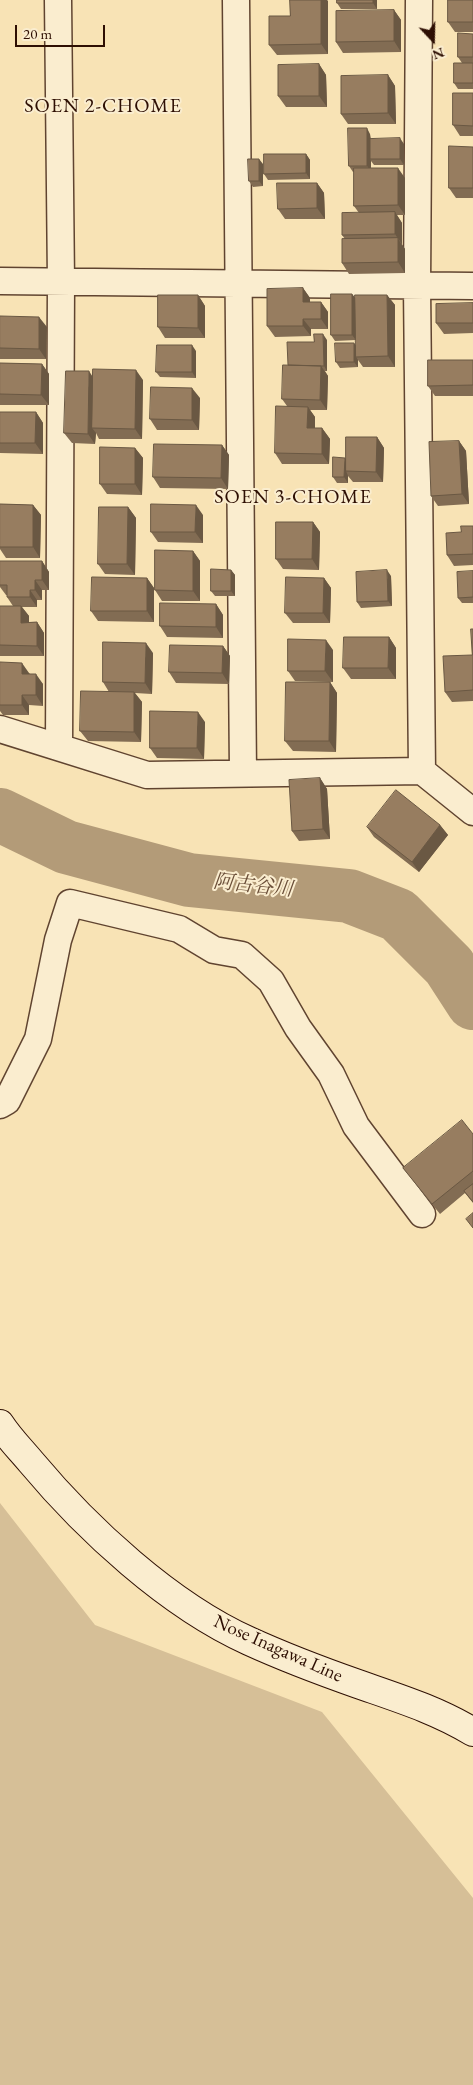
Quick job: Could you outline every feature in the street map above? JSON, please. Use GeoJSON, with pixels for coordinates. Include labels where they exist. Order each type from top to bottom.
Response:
{"type":"FeatureCollection","features":[{"type":"Feature","properties":{"kind":"main road","name":"Nose Inagawa Line"},"geometry":{"type":"LineString","coordinates":[[0,1424],[51,1486],[104,1538],[149,1577],[199,1614],[248,1641],[330,1674],[428,1708],[473,1732]]}},
{"type":"Feature","properties":{"kind":"street"},"geometry":{"type":"LineString","coordinates":[[58,0],[61,282],[59,747]]}},
{"type":"Feature","properties":{"kind":"street"},"geometry":{"type":"LineString","coordinates":[[236,0],[243,773]]}},
{"type":"Feature","properties":{"kind":"street"},"geometry":{"type":"LineString","coordinates":[[419,0],[417,286],[422,770]]}},
{"type":"Feature","properties":{"kind":"street"},"geometry":{"type":"LineString","coordinates":[[0,281],[473,286]]}},
{"type":"Feature","properties":{"kind":"street"},"geometry":{"type":"LineString","coordinates":[[0,729],[147,775],[422,770],[473,812]]}},
{"type":"Feature","properties":{"kind":"street"},"geometry":{"type":"LineString","coordinates":[[0,1105],[7,1101],[38,1039],[58,940],[70,903],[179,929],[214,950],[242,955],[270,981],[298,1028],[331,1074],[356,1126],[422,1214]]}},
{"type":"Feature","properties":{"kind":"shaded area"},"geometry":{"type":"Polygon","coordinates":[[[0,1503],[95,1625],[322,1712],[473,1898],[473,2085],[0,2085],[0,1503]]]}},
{"type":"Feature","properties":{"kind":"building"},"geometry":{"type":"Polygon","coordinates":[[[290,0],[321,0],[321,44],[269,45],[269,16],[290,16],[290,0]]]}},
{"type":"Feature","properties":{"kind":"building"},"geometry":{"type":"Polygon","coordinates":[[[337,0],[373,0],[373,3],[337,3],[337,0]]]}},
{"type":"Feature","properties":{"kind":"building"},"geometry":{"type":"Polygon","coordinates":[[[448,0],[473,0],[473,22],[448,22],[448,0]]]}},
{"type":"Feature","properties":{"kind":"building"},"geometry":{"type":"Polygon","coordinates":[[[394,10],[394,41],[336,42],[336,11],[394,10]]]}},
{"type":"Feature","properties":{"kind":"building"},"geometry":{"type":"Polygon","coordinates":[[[458,33],[473,34],[473,57],[458,57],[458,33]]]}},
{"type":"Feature","properties":{"kind":"building"},"geometry":{"type":"Polygon","coordinates":[[[454,63],[473,63],[473,83],[454,83],[454,63]]]}},
{"type":"Feature","properties":{"kind":"building"},"geometry":{"type":"Polygon","coordinates":[[[319,64],[319,96],[278,96],[278,65],[319,64]]]}},
{"type":"Feature","properties":{"kind":"building"},"geometry":{"type":"Polygon","coordinates":[[[388,75],[388,113],[341,114],[341,76],[388,75]]]}},
{"type":"Feature","properties":{"kind":"building"},"geometry":{"type":"Polygon","coordinates":[[[453,93],[473,93],[473,126],[453,125],[453,93]]]}},
{"type":"Feature","properties":{"kind":"building"},"geometry":{"type":"Polygon","coordinates":[[[348,128],[367,128],[367,166],[349,166],[348,128]]]}},
{"type":"Feature","properties":{"kind":"building"},"geometry":{"type":"Polygon","coordinates":[[[400,138],[400,159],[370,159],[370,139],[400,138]]]}},
{"type":"Feature","properties":{"kind":"building"},"geometry":{"type":"Polygon","coordinates":[[[449,146],[473,147],[473,188],[449,188],[449,146]]]}},
{"type":"Feature","properties":{"kind":"building"},"geometry":{"type":"Polygon","coordinates":[[[264,154],[306,154],[306,173],[264,174],[264,154]]]}},
{"type":"Feature","properties":{"kind":"building"},"geometry":{"type":"Polygon","coordinates":[[[248,159],[259,159],[259,181],[249,181],[248,159]]]}},
{"type":"Feature","properties":{"kind":"building"},"geometry":{"type":"Polygon","coordinates":[[[354,168],[398,168],[398,205],[354,206],[354,168]]]}},
{"type":"Feature","properties":{"kind":"building"},"geometry":{"type":"Polygon","coordinates":[[[277,183],[317,183],[317,208],[278,209],[277,183]]]}},
{"type":"Feature","properties":{"kind":"building"},"geometry":{"type":"Polygon","coordinates":[[[395,212],[395,234],[342,235],[342,213],[395,212]]]}},
{"type":"Feature","properties":{"kind":"building"},"geometry":{"type":"Polygon","coordinates":[[[398,238],[398,262],[342,263],[342,239],[398,238]]]}},
{"type":"Feature","properties":{"kind":"building"},"geometry":{"type":"Polygon","coordinates":[[[303,288],[303,302],[321,302],[321,319],[303,319],[303,326],[267,326],[267,289],[303,288]]]}},
{"type":"Feature","properties":{"kind":"building"},"geometry":{"type":"Polygon","coordinates":[[[331,294],[352,294],[352,335],[331,335],[331,294]]]}},
{"type":"Feature","properties":{"kind":"building"},"geometry":{"type":"Polygon","coordinates":[[[158,295],[198,295],[198,328],[158,327],[158,295]]]}},
{"type":"Feature","properties":{"kind":"building"},"geometry":{"type":"Polygon","coordinates":[[[355,295],[387,295],[388,356],[356,357],[355,295]]]}},
{"type":"Feature","properties":{"kind":"building"},"geometry":{"type":"Polygon","coordinates":[[[473,303],[473,323],[436,323],[436,304],[473,303]]]}},
{"type":"Feature","properties":{"kind":"building"},"geometry":{"type":"Polygon","coordinates":[[[0,316],[39,317],[39,349],[0,348],[0,316]]]}},
{"type":"Feature","properties":{"kind":"building"},"geometry":{"type":"Polygon","coordinates":[[[314,334],[323,334],[324,366],[288,365],[287,342],[314,342],[314,334]]]}},
{"type":"Feature","properties":{"kind":"building"},"geometry":{"type":"Polygon","coordinates":[[[335,343],[354,343],[354,362],[336,362],[335,343]]]}},
{"type":"Feature","properties":{"kind":"building"},"geometry":{"type":"Polygon","coordinates":[[[157,345],[192,345],[192,372],[156,372],[157,345]]]}},
{"type":"Feature","properties":{"kind":"building"},"geometry":{"type":"Polygon","coordinates":[[[428,360],[473,360],[473,385],[428,386],[428,360]]]}},
{"type":"Feature","properties":{"kind":"building"},"geometry":{"type":"Polygon","coordinates":[[[0,363],[42,364],[41,395],[0,394],[0,363]]]}},
{"type":"Feature","properties":{"kind":"building"},"geometry":{"type":"Polygon","coordinates":[[[283,365],[321,366],[320,400],[282,399],[283,365]]]}},
{"type":"Feature","properties":{"kind":"building"},"geometry":{"type":"Polygon","coordinates":[[[93,369],[136,370],[135,429],[92,428],[93,369]]]}},
{"type":"Feature","properties":{"kind":"building"},"geometry":{"type":"Polygon","coordinates":[[[66,371],[89,371],[88,434],[64,433],[66,371]]]}},
{"type":"Feature","properties":{"kind":"building"},"geometry":{"type":"Polygon","coordinates":[[[151,387],[192,388],[192,420],[150,419],[151,387]]]}},
{"type":"Feature","properties":{"kind":"building"},"geometry":{"type":"Polygon","coordinates":[[[276,406],[308,407],[307,428],[322,428],[322,454],[275,453],[276,406]]]}},
{"type":"Feature","properties":{"kind":"building"},"geometry":{"type":"Polygon","coordinates":[[[0,412],[36,412],[35,443],[0,443],[0,412]]]}},
{"type":"Feature","properties":{"kind":"building"},"geometry":{"type":"Polygon","coordinates":[[[346,437],[377,437],[376,472],[346,471],[346,437]]]}},
{"type":"Feature","properties":{"kind":"building"},"geometry":{"type":"Polygon","coordinates":[[[459,441],[462,494],[431,496],[429,442],[459,441]]]}},
{"type":"Feature","properties":{"kind":"building"},"geometry":{"type":"Polygon","coordinates":[[[154,444],[222,445],[221,478],[153,477],[154,444]]]}},
{"type":"Feature","properties":{"kind":"building"},"geometry":{"type":"Polygon","coordinates":[[[100,447],[135,448],[135,484],[100,484],[100,447]]]}},
{"type":"Feature","properties":{"kind":"building"},"geometry":{"type":"Polygon","coordinates":[[[333,457],[345,458],[344,477],[333,477],[333,457]]]}},
{"type":"Feature","properties":{"kind":"building"},"geometry":{"type":"Polygon","coordinates":[[[0,504],[33,505],[33,547],[0,547],[0,504]]]}},
{"type":"Feature","properties":{"kind":"building"},"geometry":{"type":"Polygon","coordinates":[[[151,504],[196,505],[195,532],[151,532],[151,504]]]}},
{"type":"Feature","properties":{"kind":"building"},"geometry":{"type":"Polygon","coordinates":[[[99,507],[128,507],[127,564],[98,564],[99,507]]]}},
{"type":"Feature","properties":{"kind":"building"},"geometry":{"type":"Polygon","coordinates":[[[276,522],[313,522],[312,559],[276,559],[276,522]]]}},
{"type":"Feature","properties":{"kind":"building"},"geometry":{"type":"Polygon","coordinates":[[[461,526],[473,526],[473,554],[447,555],[446,533],[461,532],[461,526]]]}},
{"type":"Feature","properties":{"kind":"building"},"geometry":{"type":"Polygon","coordinates":[[[155,550],[193,551],[193,591],[155,590],[155,550]]]}},
{"type":"Feature","properties":{"kind":"building"},"geometry":{"type":"Polygon","coordinates":[[[0,561],[42,561],[42,580],[35,580],[35,590],[30,590],[30,597],[7,597],[7,585],[0,585],[0,561]]]}},
{"type":"Feature","properties":{"kind":"building"},"geometry":{"type":"Polygon","coordinates":[[[211,569],[231,570],[231,591],[211,591],[211,569]]]}},
{"type":"Feature","properties":{"kind":"building"},"geometry":{"type":"Polygon","coordinates":[[[387,570],[388,601],[357,602],[356,572],[387,570]]]}},
{"type":"Feature","properties":{"kind":"building"},"geometry":{"type":"Polygon","coordinates":[[[473,571],[473,597],[458,598],[457,572],[473,571]]]}},
{"type":"Feature","properties":{"kind":"building"},"geometry":{"type":"Polygon","coordinates":[[[92,577],[147,578],[147,611],[91,611],[92,577]]]}},
{"type":"Feature","properties":{"kind":"building"},"geometry":{"type":"Polygon","coordinates":[[[286,577],[324,578],[323,613],[285,613],[286,577]]]}},
{"type":"Feature","properties":{"kind":"building"},"geometry":{"type":"Polygon","coordinates":[[[160,603],[216,604],[216,627],[160,626],[160,603]]]}},
{"type":"Feature","properties":{"kind":"building"},"geometry":{"type":"Polygon","coordinates":[[[0,606],[21,606],[21,623],[37,622],[37,646],[0,645],[0,606]]]}},
{"type":"Feature","properties":{"kind":"building"},"geometry":{"type":"Polygon","coordinates":[[[471,629],[473,629],[473,690],[445,692],[443,656],[472,655],[471,629]]]}},
{"type":"Feature","properties":{"kind":"building"},"geometry":{"type":"Polygon","coordinates":[[[344,637],[389,637],[388,668],[343,668],[344,637]]]}},
{"type":"Feature","properties":{"kind":"building"},"geometry":{"type":"Polygon","coordinates":[[[288,639],[326,640],[325,671],[288,671],[288,639]]]}},
{"type":"Feature","properties":{"kind":"building"},"geometry":{"type":"Polygon","coordinates":[[[103,642],[146,643],[145,683],[103,682],[103,642]]]}},
{"type":"Feature","properties":{"kind":"building"},"geometry":{"type":"Polygon","coordinates":[[[170,645],[223,646],[222,673],[169,672],[170,645]]]}},
{"type":"Feature","properties":{"kind":"building"},"geometry":{"type":"Polygon","coordinates":[[[0,662],[22,663],[22,674],[36,674],[36,695],[22,695],[22,705],[0,705],[0,662]]]}},
{"type":"Feature","properties":{"kind":"building"},"geometry":{"type":"Polygon","coordinates":[[[286,682],[330,682],[329,741],[285,741],[286,682]]]}},
{"type":"Feature","properties":{"kind":"building"},"geometry":{"type":"Polygon","coordinates":[[[81,691],[134,692],[134,732],[80,731],[81,691]]]}},
{"type":"Feature","properties":{"kind":"building"},"geometry":{"type":"Polygon","coordinates":[[[150,711],[198,712],[197,748],[150,748],[150,711]]]}},
{"type":"Feature","properties":{"kind":"building"},"geometry":{"type":"Polygon","coordinates":[[[320,778],[323,829],[292,831],[289,780],[320,778]]]}},
{"type":"Feature","properties":{"kind":"building"},"geometry":{"type":"Polygon","coordinates":[[[396,790],[440,825],[412,862],[367,827],[396,790]]]}},
{"type":"Feature","properties":{"kind":"building"},"geometry":{"type":"Polygon","coordinates":[[[462,1120],[473,1134],[473,1171],[432,1204],[403,1168],[462,1120]]]}},
{"type":"Feature","properties":{"kind":"building"},"geometry":{"type":"Polygon","coordinates":[[[473,1184],[473,1202],[464,1191],[473,1184]]]}},
{"type":"Feature","properties":{"kind":"building"},"geometry":{"type":"Polygon","coordinates":[[[473,1213],[473,1228],[466,1219],[473,1213]]]}},
{"type":"Feature","properties":{"kind":"waterway","name":"阿古谷川"},"geometry":{"type":"LineString","coordinates":[[0,815],[66,847],[189,880],[349,896],[398,915],[449,966],[473,1003]]}},
{"type":"Feature","properties":{"kind":"district","name":"SOEN 2-CHOME"},"geometry":{"type":"Point","coordinates":[103,107]}},
{"type":"Feature","properties":{"kind":"district","name":"SOEN 3-CHOME"},"geometry":{"type":"Point","coordinates":[293,498]}}]}
